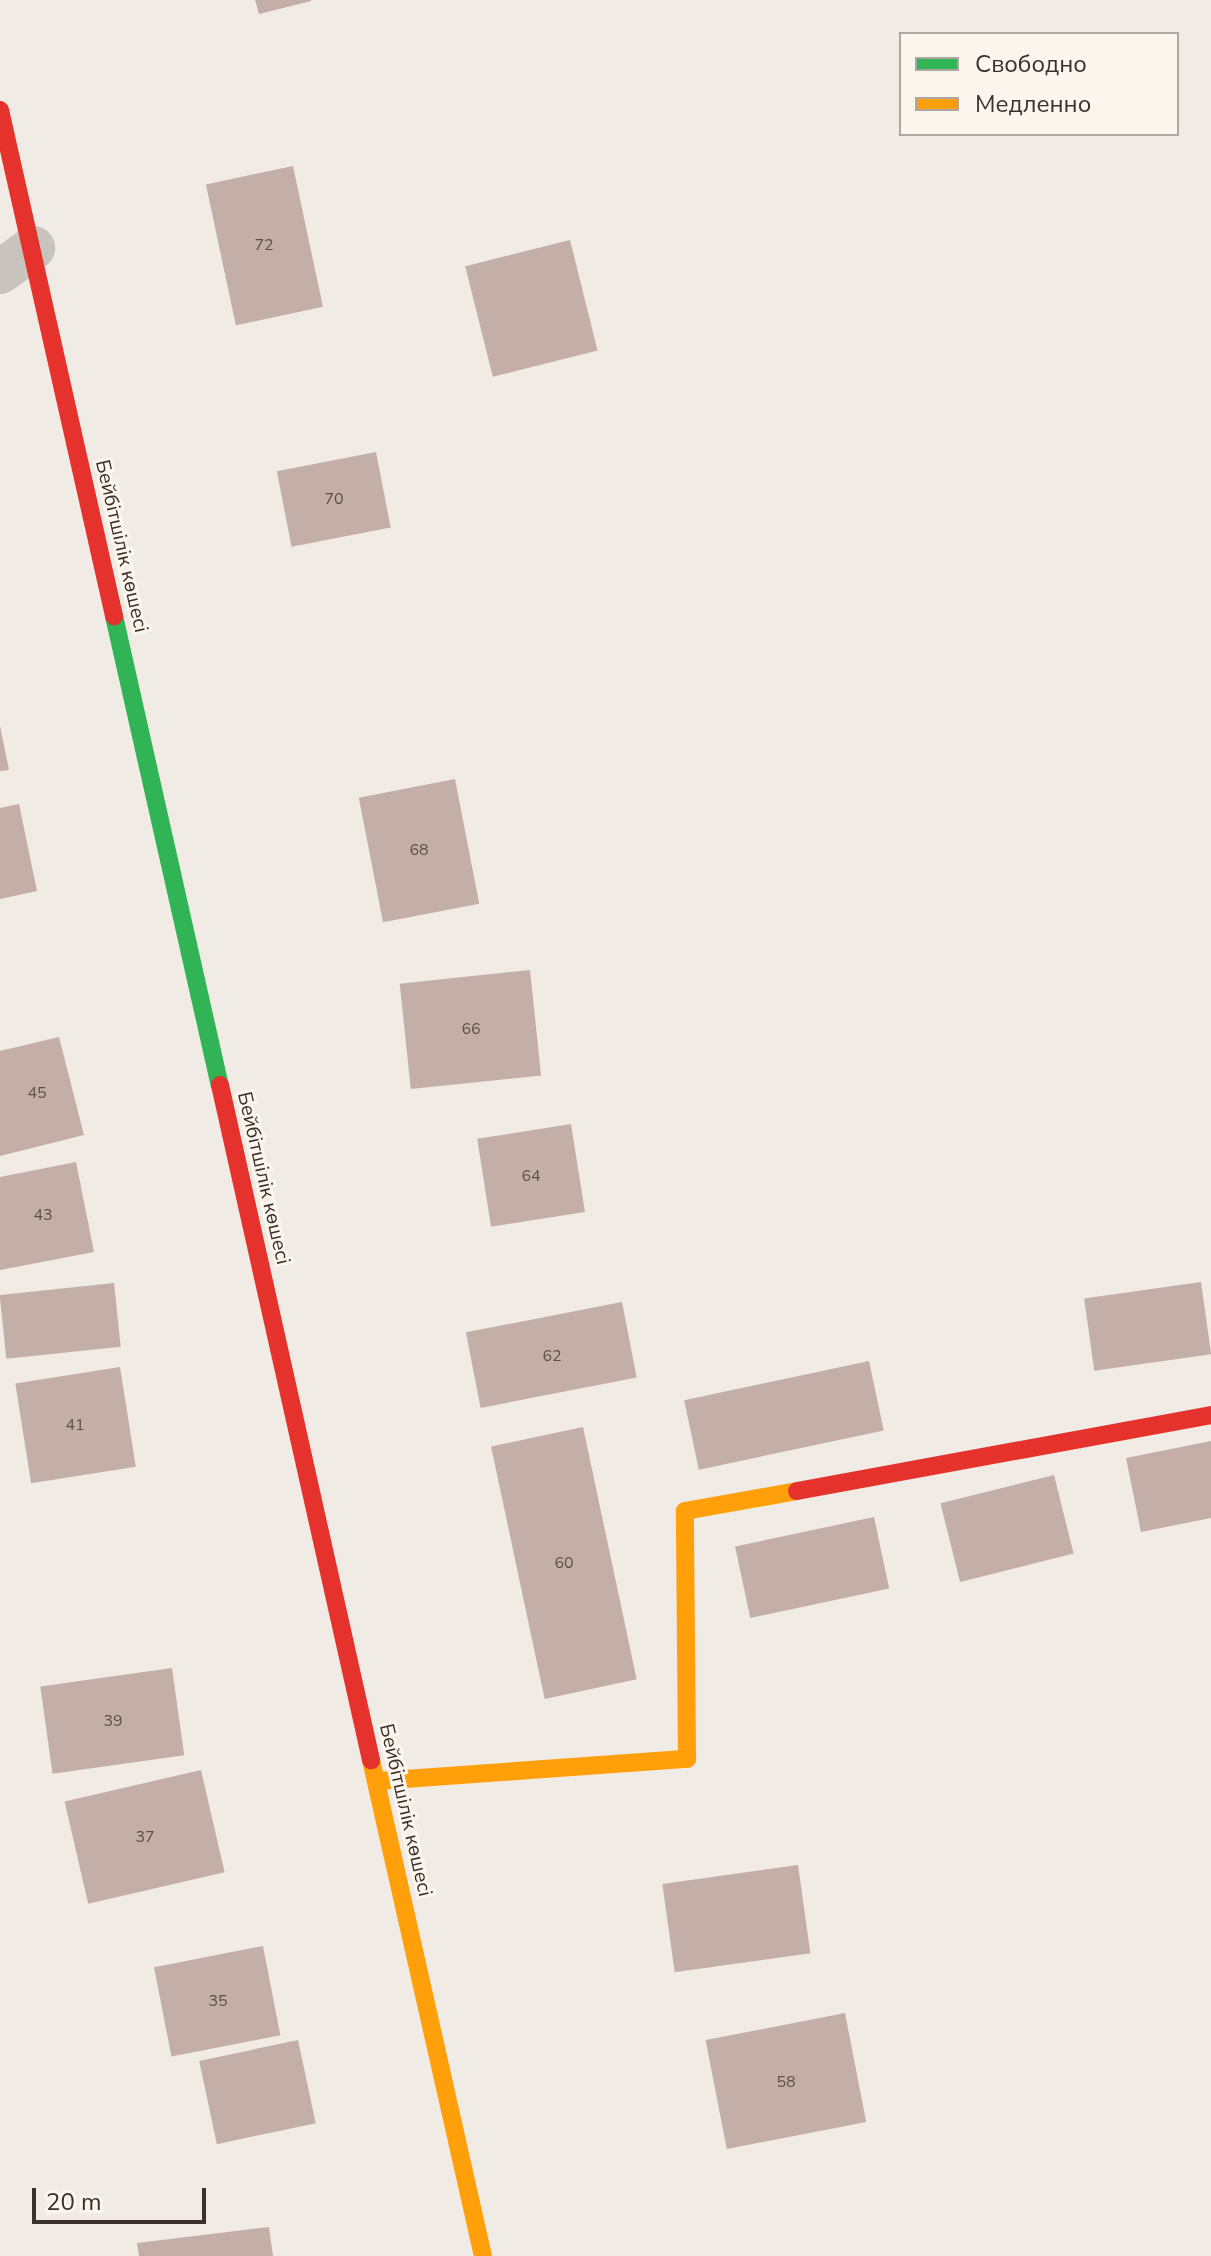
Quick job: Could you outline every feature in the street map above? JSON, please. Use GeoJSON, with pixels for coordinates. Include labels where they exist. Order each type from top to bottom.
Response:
{"type":"FeatureCollection","features":[{"type":"Feature","properties":{"kind":"street","name":"Бейбітшілік көшесі"},"geometry":{"type":"LineString","coordinates":[[0,110],[16,260],[377,1781],[483,2256]]}},
{"type":"Feature","properties":{"kind":"street"},"geometry":{"type":"LineString","coordinates":[[377,1781],[687,1759],[685,1511],[1211,1415]]}},
{"type":"Feature","properties":{"kind":"building"},"geometry":{"type":"Polygon","coordinates":[[[255,0],[311,0],[311,1],[259,14],[255,0]]]}},
{"type":"Feature","properties":{"kind":"building"},"geometry":{"type":"Polygon","coordinates":[[[293,166],[323,307],[236,325],[206,185],[293,166]]]}},
{"type":"Feature","properties":{"kind":"building"},"geometry":{"type":"Polygon","coordinates":[[[570,240],[598,351],[493,377],[465,266],[570,240]]]}},
{"type":"Feature","properties":{"kind":"building"},"geometry":{"type":"Polygon","coordinates":[[[376,452],[391,528],[292,547],[277,471],[376,452]]]}},
{"type":"Feature","properties":{"kind":"building"},"geometry":{"type":"Polygon","coordinates":[[[0,726],[9,770],[0,771],[0,726]]]}},
{"type":"Feature","properties":{"kind":"building"},"geometry":{"type":"Polygon","coordinates":[[[455,779],[479,904],[383,922],[359,798],[455,779]]]}},
{"type":"Feature","properties":{"kind":"building"},"geometry":{"type":"Polygon","coordinates":[[[19,804],[37,891],[0,899],[0,808],[19,804]]]}},
{"type":"Feature","properties":{"kind":"building"},"geometry":{"type":"Polygon","coordinates":[[[530,970],[541,1075],[411,1089],[400,984],[530,970]]]}},
{"type":"Feature","properties":{"kind":"building"},"geometry":{"type":"Polygon","coordinates":[[[59,1037],[84,1135],[0,1156],[0,1051],[59,1037]]]}},
{"type":"Feature","properties":{"kind":"building"},"geometry":{"type":"Polygon","coordinates":[[[571,1124],[585,1212],[491,1227],[477,1139],[571,1124]]]}},
{"type":"Feature","properties":{"kind":"building"},"geometry":{"type":"Polygon","coordinates":[[[76,1162],[94,1252],[0,1270],[0,1177],[76,1162]]]}},
{"type":"Feature","properties":{"kind":"building"},"geometry":{"type":"Polygon","coordinates":[[[1201,1282],[1211,1354],[1094,1371],[1084,1298],[1201,1282]]]}},
{"type":"Feature","properties":{"kind":"building"},"geometry":{"type":"Polygon","coordinates":[[[114,1283],[121,1347],[6,1359],[0,1295],[114,1283]]]}},
{"type":"Feature","properties":{"kind":"building"},"geometry":{"type":"Polygon","coordinates":[[[622,1302],[637,1378],[481,1408],[466,1332],[622,1302]]]}},
{"type":"Feature","properties":{"kind":"building"},"geometry":{"type":"Polygon","coordinates":[[[869,1361],[884,1430],[699,1470],[684,1400],[869,1361]]]}},
{"type":"Feature","properties":{"kind":"building"},"geometry":{"type":"Polygon","coordinates":[[[120,1367],[136,1467],[31,1483],[15,1384],[120,1367]]]}},
{"type":"Feature","properties":{"kind":"building"},"geometry":{"type":"Polygon","coordinates":[[[583,1427],[637,1679],[545,1699],[491,1447],[583,1427]]]}},
{"type":"Feature","properties":{"kind":"building"},"geometry":{"type":"Polygon","coordinates":[[[1211,1441],[1211,1518],[1141,1532],[1126,1458],[1211,1441]]]}},
{"type":"Feature","properties":{"kind":"building"},"geometry":{"type":"Polygon","coordinates":[[[1054,1475],[1074,1554],[960,1582],[940,1503],[1054,1475]]]}},
{"type":"Feature","properties":{"kind":"building"},"geometry":{"type":"Polygon","coordinates":[[[874,1517],[889,1588],[750,1618],[735,1547],[874,1517]]]}},
{"type":"Feature","properties":{"kind":"building"},"geometry":{"type":"Polygon","coordinates":[[[172,1668],[184,1755],[53,1774],[40,1687],[172,1668]]]}},
{"type":"Feature","properties":{"kind":"building"},"geometry":{"type":"Polygon","coordinates":[[[201,1770],[225,1872],[88,1904],[65,1801],[201,1770]]]}},
{"type":"Feature","properties":{"kind":"building"},"geometry":{"type":"Polygon","coordinates":[[[798,1865],[810,1953],[675,1972],[662,1884],[798,1865]]]}},
{"type":"Feature","properties":{"kind":"building"},"geometry":{"type":"Polygon","coordinates":[[[263,1946],[280,2035],[171,2057],[154,1967],[263,1946]]]}},
{"type":"Feature","properties":{"kind":"building"},"geometry":{"type":"Polygon","coordinates":[[[845,2013],[866,2122],[727,2149],[706,2040],[845,2013]]]}},
{"type":"Feature","properties":{"kind":"building"},"geometry":{"type":"Polygon","coordinates":[[[298,2040],[316,2123],[217,2144],[199,2061],[298,2040]]]}},
{"type":"Feature","properties":{"kind":"building"},"geometry":{"type":"Polygon","coordinates":[[[269,2227],[273,2256],[139,2256],[137,2243],[269,2227]]]}},
{"type":"Feature","properties":{"kind":"traffic: fast"},"geometry":{"type":"LineString","coordinates":[[114,616],[220,1085]]}},
{"type":"Feature","properties":{"kind":"traffic: slow"},"geometry":{"type":"LineString","coordinates":[[377,1781],[687,1759],[685,1511],[797,1491]]}},
{"type":"Feature","properties":{"kind":"traffic: slow"},"geometry":{"type":"LineString","coordinates":[[371,1760],[483,2256]]}},
{"type":"Feature","properties":{"kind":"traffic: jam"},"geometry":{"type":"LineString","coordinates":[[0,110],[114,616]]}},
{"type":"Feature","properties":{"kind":"traffic: jam"},"geometry":{"type":"LineString","coordinates":[[220,1085],[371,1760]]}},
{"type":"Feature","properties":{"kind":"traffic: jam"},"geometry":{"type":"LineString","coordinates":[[797,1491],[1211,1415]]}}]}
